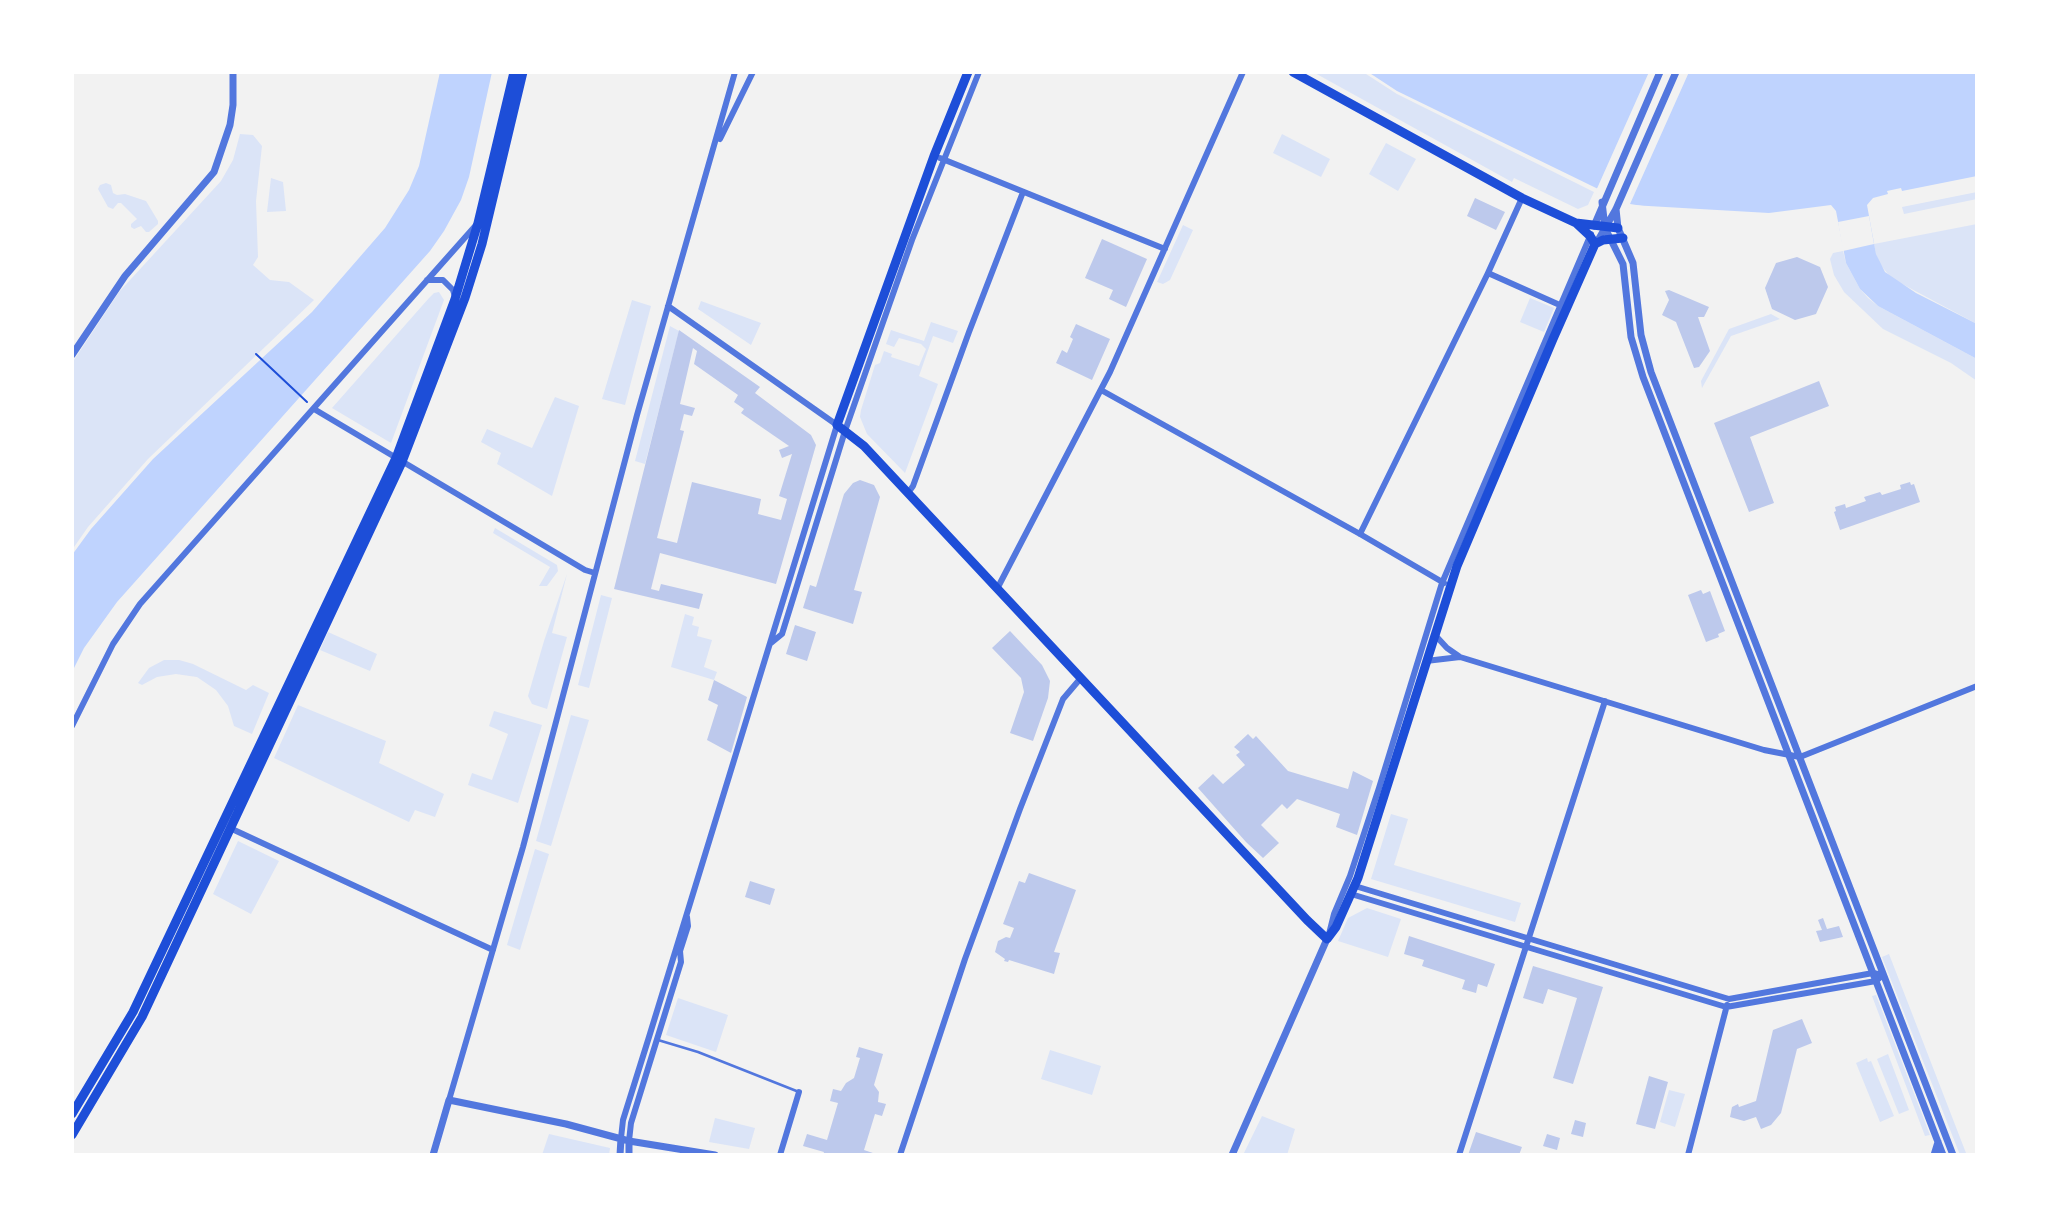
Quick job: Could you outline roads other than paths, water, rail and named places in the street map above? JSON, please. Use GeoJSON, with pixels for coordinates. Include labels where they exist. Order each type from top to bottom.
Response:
{"type":"FeatureCollection","features":[{"type":"Feature","properties":{"kind":"main road"},"geometry":{"type":"LineString","coordinates":[[72,1114],[133,1012],[399,460],[455,299],[478,223],[514,72]]}},
{"type":"Feature","properties":{"kind":"main road"},"geometry":{"type":"LineString","coordinates":[[72,1135],[142,1017],[232,829],[399,460],[465,298],[482,244],[523,72]]}},
{"type":"Feature","properties":{"kind":"main road"},"geometry":{"type":"LineString","coordinates":[[968,72],[841,428],[864,446],[1327,939],[1336,927],[1353,890],[1435,635],[1446,584],[1593,240]]}},
{"type":"Feature","properties":{"kind":"main road"},"geometry":{"type":"LineString","coordinates":[[1293,72],[1522,198],[1576,223],[1618,228]]}},
{"type":"Feature","properties":{"kind":"main road"},"geometry":{"type":"LineString","coordinates":[[1576,223],[1593,240],[1623,238]]}},
{"type":"Feature","properties":{"kind":"street"},"geometry":{"type":"LineString","coordinates":[[72,355],[125,276],[214,172],[230,125],[233,72]]}},
{"type":"Feature","properties":{"kind":"street"},"geometry":{"type":"LineString","coordinates":[[433,1155],[523,847],[668,306],[735,72]]}},
{"type":"Feature","properties":{"kind":"street"},"geometry":{"type":"LineString","coordinates":[[714,149],[753,72]]}},
{"type":"Feature","properties":{"kind":"street"},"geometry":{"type":"LineString","coordinates":[[979,72],[938,158],[1165,249]]}},
{"type":"Feature","properties":{"kind":"street"},"geometry":{"type":"LineString","coordinates":[[997,589],[1101,390],[1243,72]]}},
{"type":"Feature","properties":{"kind":"street"},"geometry":{"type":"LineString","coordinates":[[1593,240],[1594,226],[1603,200],[1660,72]]}},
{"type":"Feature","properties":{"kind":"street"},"geometry":{"type":"LineString","coordinates":[[1593,240],[1605,228],[1617,207],[1676,72]]}},
{"type":"Feature","properties":{"kind":"street"},"geometry":{"type":"LineString","coordinates":[[908,493],[914,486],[969,331],[1023,192]]}},
{"type":"Feature","properties":{"kind":"street"},"geometry":{"type":"LineString","coordinates":[[1360,534],[1522,198]]}},
{"type":"Feature","properties":{"kind":"street"},"geometry":{"type":"LineString","coordinates":[[1603,200],[1605,228],[1623,264],[1631,337],[1643,377],[1943,1155]]}},
{"type":"Feature","properties":{"kind":"street"},"geometry":{"type":"LineString","coordinates":[[1617,207],[1618,228],[1633,263],[1641,335],[1651,372],[1953,1155]]}},
{"type":"Feature","properties":{"kind":"street"},"geometry":{"type":"LineString","coordinates":[[72,726],[113,644],[140,604],[478,223]]}},
{"type":"Feature","properties":{"kind":"street"},"geometry":{"type":"LineString","coordinates":[[1488,273],[1564,307]]}},
{"type":"Feature","properties":{"kind":"street"},"geometry":{"type":"LineString","coordinates":[[427,280],[443,281],[453,290],[455,299]]}},
{"type":"Feature","properties":{"kind":"street"},"geometry":{"type":"LineString","coordinates":[[668,306],[841,428]]}},
{"type":"Feature","properties":{"kind":"street"},"geometry":{"type":"LineString","coordinates":[[1101,390],[1446,584],[1380,788],[1327,939],[1232,1155]]}},
{"type":"Feature","properties":{"kind":"street"},"geometry":{"type":"LineString","coordinates":[[314,409],[585,570],[595,573]]}},
{"type":"Feature","properties":{"kind":"street"},"geometry":{"type":"LineString","coordinates":[[769,644],[782,634],[841,428]]}},
{"type":"Feature","properties":{"kind":"street"},"geometry":{"type":"LineString","coordinates":[[620,1155],[623,1121],[769,644],[841,428]]}},
{"type":"Feature","properties":{"kind":"street"},"geometry":{"type":"LineString","coordinates":[[1435,635],[1447,648],[1460,656],[1764,750],[1800,757],[1977,686]]}},
{"type":"Feature","properties":{"kind":"street"},"geometry":{"type":"LineString","coordinates":[[1426,661],[1460,656]]}},
{"type":"Feature","properties":{"kind":"street"},"geometry":{"type":"LineString","coordinates":[[900,1155],[965,959],[1007,845],[1063,699],[1080,679]]}},
{"type":"Feature","properties":{"kind":"street"},"geometry":{"type":"LineString","coordinates":[[1459,1155],[1605,701]]}},
{"type":"Feature","properties":{"kind":"street"},"geometry":{"type":"LineString","coordinates":[[232,829],[493,950]]}},
{"type":"Feature","properties":{"kind":"street"},"geometry":{"type":"LineString","coordinates":[[1353,890],[1729,999],[1873,973],[1883,975]]}},
{"type":"Feature","properties":{"kind":"street"},"geometry":{"type":"LineString","coordinates":[[1353,890],[1526,947],[1726,1007],[1876,981],[1883,975]]}},
{"type":"Feature","properties":{"kind":"street"},"geometry":{"type":"LineString","coordinates":[[629,1155],[631,1123],[681,962],[680,951],[688,926],[687,911]]}},
{"type":"Feature","properties":{"kind":"street"},"geometry":{"type":"LineString","coordinates":[[1688,1155],[1729,999]]}},
{"type":"Feature","properties":{"kind":"street"},"geometry":{"type":"LineString","coordinates":[[780,1155],[799,1092]]}},
{"type":"Feature","properties":{"kind":"street"},"geometry":{"type":"LineString","coordinates":[[449,1100],[629,1140],[715,1155]]}},
{"type":"Feature","properties":{"kind":"street"},"geometry":{"type":"LineString","coordinates":[[1943,1155],[1947,1140]]}},
{"type":"Feature","properties":{"kind":"street"},"geometry":{"type":"LineString","coordinates":[[1934,1155],[1938,1141]]}},
{"type":"Feature","properties":{"kind":"lane"},"geometry":{"type":"LineString","coordinates":[[649,1037],[698,1052],[799,1092]]}},
{"type":"Feature","properties":{"kind":"water"},"geometry":{"type":"Polygon","coordinates":[[[440,72],[492,72],[469,177],[461,200],[444,231],[430,251],[117,602],[84,648],[72,672],[72,555],[91,529],[153,459],[312,312],[385,228],[409,190],[419,166],[440,72]]]}},
{"type":"Feature","properties":{"kind":"water"},"geometry":{"type":"Polygon","coordinates":[[[1368,72],[1977,72],[1977,176],[1902,191],[1901,188],[1887,191],[1888,194],[1873,198],[1867,205],[1876,254],[1885,272],[1916,293],[1977,324],[1977,359],[1878,306],[1860,289],[1846,263],[1836,211],[1831,205],[1769,213],[1631,205],[1397,91],[1368,72]]]}}]}
